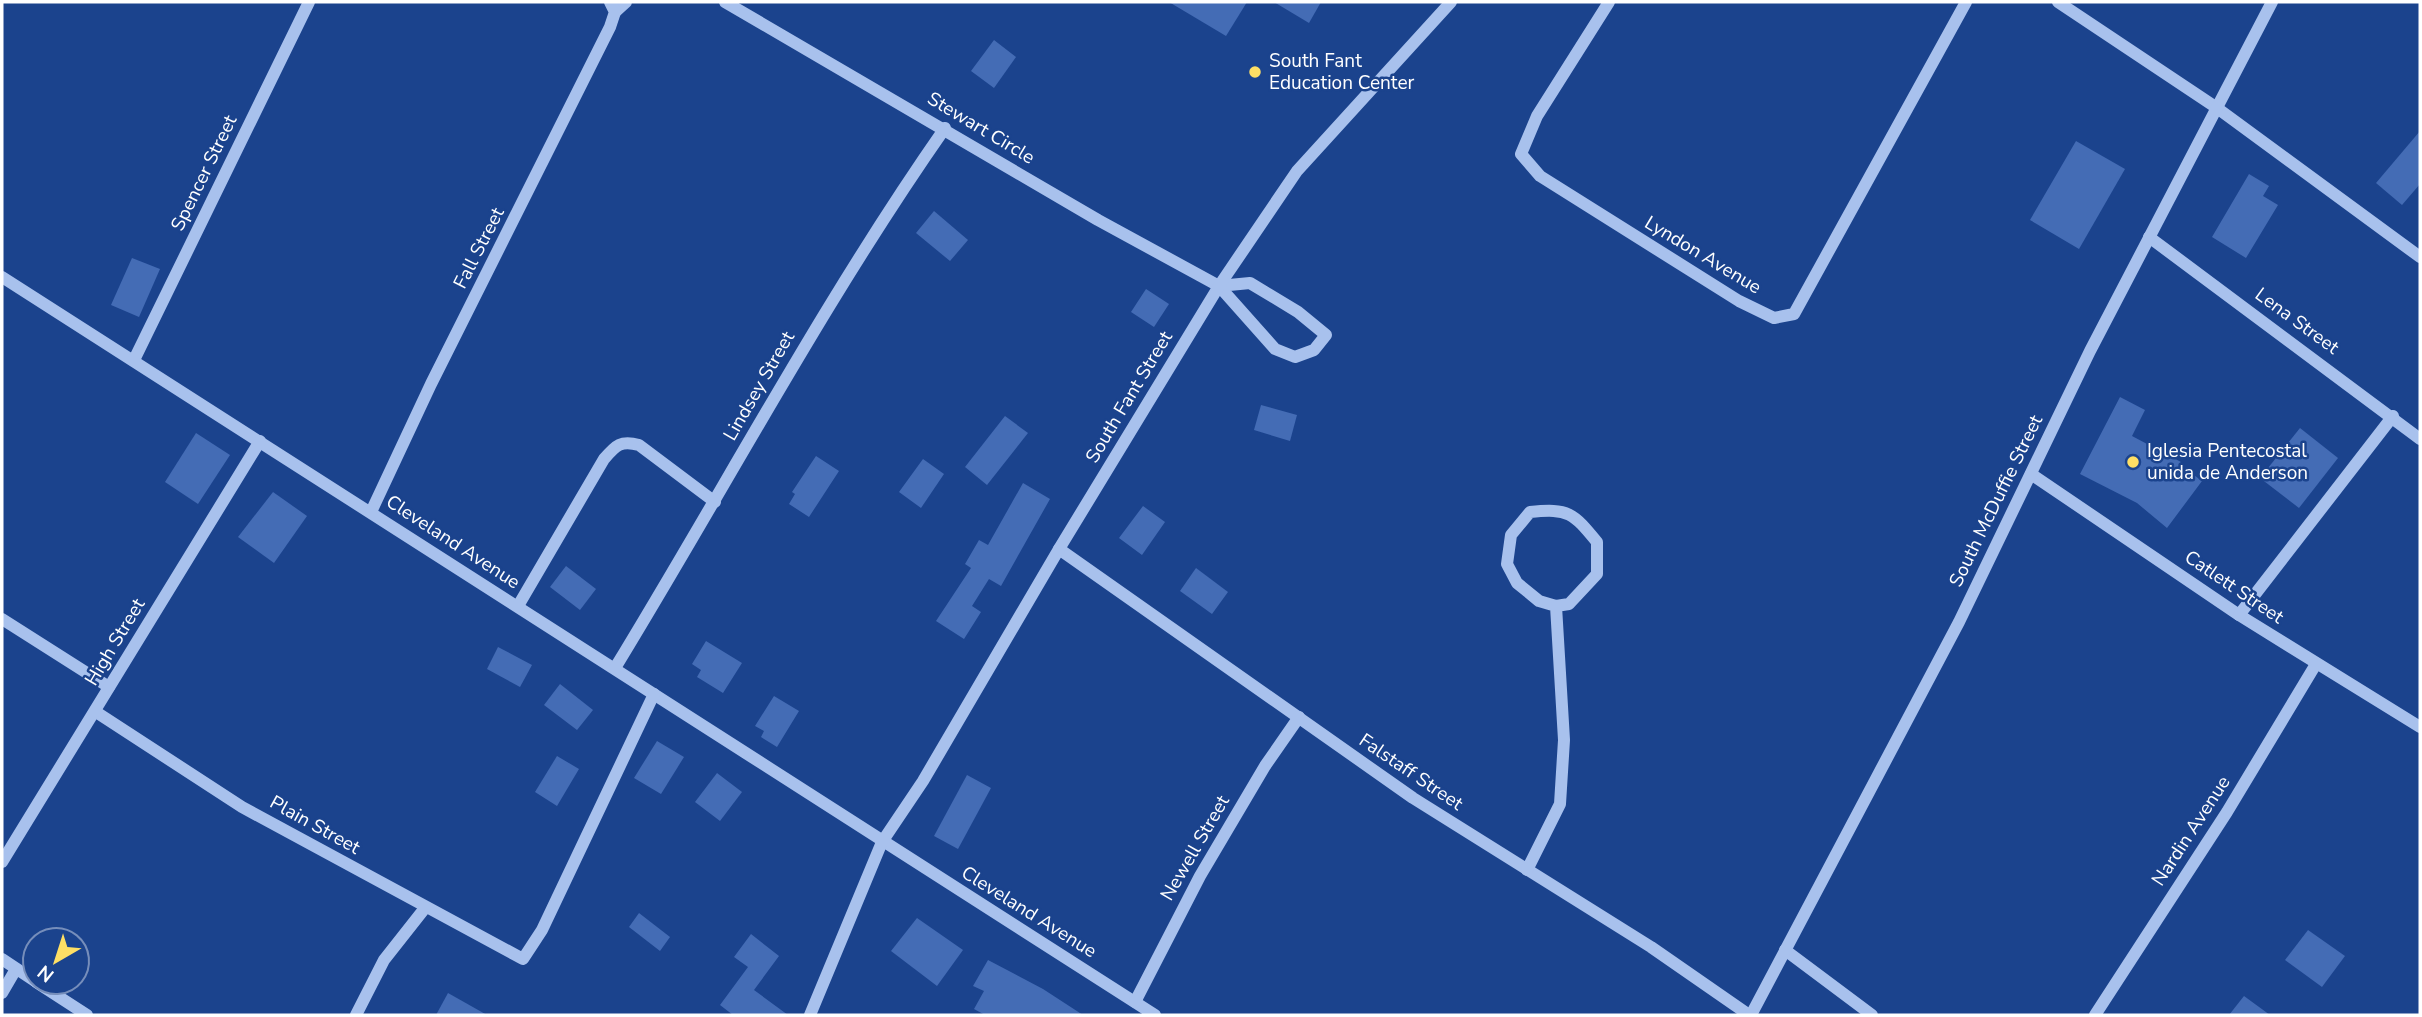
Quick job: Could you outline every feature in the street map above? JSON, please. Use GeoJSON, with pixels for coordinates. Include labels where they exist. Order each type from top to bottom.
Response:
{"type":"FeatureCollection","features":[{"type":"Feature","properties":{"kind":"street","name":"Spencer Street"},"geometry":{"type":"LineString","coordinates":[[134,360],[309,2]]}},
{"type":"Feature","properties":{"kind":"street"},"geometry":{"type":"LineString","coordinates":[[612,7],[626,2]]}},
{"type":"Feature","properties":{"kind":"street","name":"Stewart Circle"},"geometry":{"type":"LineString","coordinates":[[725,2],[945,128],[1098,220],[1219,286],[1275,349],[1296,357],[1314,350],[1326,335],[1298,312],[1250,284],[1219,286]]}},
{"type":"Feature","properties":{"kind":"street","name":"South Fant Street"},"geometry":{"type":"LineString","coordinates":[[881,842],[923,781],[1059,549],[1219,286],[1297,171],[1451,2]]}},
{"type":"Feature","properties":{"kind":"street","name":"Lyndon Avenue"},"geometry":{"type":"LineString","coordinates":[[1609,2],[1538,116],[1521,154],[1540,176],[1652,249],[1739,302],[1774,318],[1794,314],[1966,2]]}},
{"type":"Feature","properties":{"kind":"street"},"geometry":{"type":"LineString","coordinates":[[2058,2],[2217,108],[2420,257]]}},
{"type":"Feature","properties":{"kind":"street","name":"South McDuffie Street"},"geometry":{"type":"LineString","coordinates":[[1750,1015],[1959,622],[2149,237],[2272,2]]}},
{"type":"Feature","properties":{"kind":"street","name":"Fall Street"},"geometry":{"type":"LineString","coordinates":[[371,512],[612,7]]}},
{"type":"Feature","properties":{"kind":"street","name":"Lindsey Street"},"geometry":{"type":"LineString","coordinates":[[615,668],[715,502],[804,343],[853,271],[892,203],[945,128]]}},
{"type":"Feature","properties":{"kind":"street","name":"Lena Street"},"geometry":{"type":"LineString","coordinates":[[2149,237],[2393,416],[2420,439]]}},
{"type":"Feature","properties":{"kind":"street","name":"Cleveland Avenue"},"geometry":{"type":"LineString","coordinates":[[2,277],[1155,1015]]}},
{"type":"Feature","properties":{"kind":"street"},"geometry":{"type":"LineString","coordinates":[[2239,615],[2393,416]]}},
{"type":"Feature","properties":{"kind":"street"},"geometry":{"type":"LineString","coordinates":[[518,606],[604,459],[617,444],[625,441],[639,444],[715,502]]}},
{"type":"Feature","properties":{"kind":"street","name":"High Street"},"geometry":{"type":"LineString","coordinates":[[2,862],[260,442]]}},
{"type":"Feature","properties":{"kind":"street","name":"Catlett Street"},"geometry":{"type":"LineString","coordinates":[[2031,474],[2239,615],[2420,727]]}},
{"type":"Feature","properties":{"kind":"street"},"geometry":{"type":"LineString","coordinates":[[1553,510],[1573,514],[1597,542],[1597,574],[1569,604],[1556,606],[1539,601],[1517,583],[1507,564],[1511,535],[1530,512],[1553,510]]}},
{"type":"Feature","properties":{"kind":"street","name":"Falstaff Street"},"geometry":{"type":"LineString","coordinates":[[1059,549],[1413,798],[1651,947],[1750,1015]]}},
{"type":"Feature","properties":{"kind":"street"},"geometry":{"type":"LineString","coordinates":[[1527,870],[1560,804],[1564,740],[1556,606]]}},
{"type":"Feature","properties":{"kind":"street"},"geometry":{"type":"LineString","coordinates":[[2,619],[109,687]]}},
{"type":"Feature","properties":{"kind":"street","name":"Nardin Avenue"},"geometry":{"type":"LineString","coordinates":[[2095,1015],[2227,812],[2316,664]]}},
{"type":"Feature","properties":{"kind":"street","name":"Plain Street"},"geometry":{"type":"LineString","coordinates":[[96,712],[242,807],[523,959],[541,930],[654,694]]}},
{"type":"Feature","properties":{"kind":"street","name":"Newell Street"},"geometry":{"type":"LineString","coordinates":[[1135,1002],[1200,876],[1265,766],[1299,717]]}},
{"type":"Feature","properties":{"kind":"street"},"geometry":{"type":"LineString","coordinates":[[810,1015],[881,842]]}},
{"type":"Feature","properties":{"kind":"street"},"geometry":{"type":"LineString","coordinates":[[356,1015],[384,960],[425,908]]}},
{"type":"Feature","properties":{"kind":"street"},"geometry":{"type":"LineString","coordinates":[[1785,950],[1872,1015]]}},
{"type":"Feature","properties":{"kind":"street"},"geometry":{"type":"LineString","coordinates":[[2,959],[21,972]]}},
{"type":"Feature","properties":{"kind":"street"},"geometry":{"type":"LineString","coordinates":[[2,993],[16,969]]}},
{"type":"Feature","properties":{"kind":"street"},"geometry":{"type":"LineString","coordinates":[[58,996],[87,1015]]}},
{"type":"Feature","properties":{"kind":"building"},"geometry":{"type":"Polygon","coordinates":[[[1169,2],[1247,2],[1226,36],[1169,2]]]}},
{"type":"Feature","properties":{"kind":"building"},"geometry":{"type":"Polygon","coordinates":[[[1274,2],[1321,2],[1309,23],[1274,2]]]}},
{"type":"Feature","properties":{"kind":"building"},"geometry":{"type":"Polygon","coordinates":[[[994,40],[1016,57],[994,88],[971,71],[994,40]]]}},
{"type":"Feature","properties":{"kind":"building"},"geometry":{"type":"Polygon","coordinates":[[[2420,131],[2420,184],[2402,205],[2376,183],[2420,131]]]}},
{"type":"Feature","properties":{"kind":"building"},"geometry":{"type":"Polygon","coordinates":[[[2076,141],[2125,169],[2079,249],[2030,220],[2076,141]]]}},
{"type":"Feature","properties":{"kind":"building"},"geometry":{"type":"Polygon","coordinates":[[[2249,174],[2269,186],[2263,196],[2278,205],[2246,258],[2212,237],[2249,174]]]}},
{"type":"Feature","properties":{"kind":"building"},"geometry":{"type":"Polygon","coordinates":[[[934,211],[968,240],[950,261],[916,233],[934,211]]]}},
{"type":"Feature","properties":{"kind":"building"},"geometry":{"type":"Polygon","coordinates":[[[132,258],[160,269],[139,317],[111,305],[132,258]]]}},
{"type":"Feature","properties":{"kind":"building"},"geometry":{"type":"Polygon","coordinates":[[[1146,289],[1169,304],[1154,327],[1131,312],[1146,289]]]}},
{"type":"Feature","properties":{"kind":"building","name":"Iglesia Pentecostal unida de Anderson"},"geometry":{"type":"Polygon","coordinates":[[[2120,397],[2145,410],[2132,436],[2181,462],[2179,464],[2202,481],[2167,528],[2137,503],[2080,474],[2120,397]]]}},
{"type":"Feature","properties":{"kind":"building"},"geometry":{"type":"Polygon","coordinates":[[[1261,405],[1297,415],[1290,441],[1254,430],[1261,405]]]}},
{"type":"Feature","properties":{"kind":"building"},"geometry":{"type":"Polygon","coordinates":[[[1005,416],[1028,433],[987,485],[965,467],[1005,416]]]}},
{"type":"Feature","properties":{"kind":"building"},"geometry":{"type":"Polygon","coordinates":[[[2300,428],[2338,458],[2299,508],[2260,478],[2300,428]]]}},
{"type":"Feature","properties":{"kind":"building"},"geometry":{"type":"Polygon","coordinates":[[[196,433],[230,455],[198,504],[165,482],[196,433]]]}},
{"type":"Feature","properties":{"kind":"building"},"geometry":{"type":"Polygon","coordinates":[[[816,456],[839,471],[809,517],[789,504],[795,494],[792,492],[816,456]]]}},
{"type":"Feature","properties":{"kind":"building"},"geometry":{"type":"Polygon","coordinates":[[[923,459],[944,474],[921,508],[899,492],[923,459]]]}},
{"type":"Feature","properties":{"kind":"building"},"geometry":{"type":"Polygon","coordinates":[[[1023,483],[1050,499],[1001,586],[989,579],[972,606],[981,612],[964,639],[936,621],[971,568],[965,564],[979,540],[988,545],[1023,483]]]}},
{"type":"Feature","properties":{"kind":"building"},"geometry":{"type":"Polygon","coordinates":[[[273,492],[307,516],[274,563],[238,537],[273,492]]]}},
{"type":"Feature","properties":{"kind":"building"},"geometry":{"type":"Polygon","coordinates":[[[1143,506],[1165,522],[1142,555],[1119,538],[1143,506]]]}},
{"type":"Feature","properties":{"kind":"building"},"geometry":{"type":"Polygon","coordinates":[[[566,566],[596,589],[580,610],[550,587],[566,566]]]}},
{"type":"Feature","properties":{"kind":"building"},"geometry":{"type":"Polygon","coordinates":[[[1196,568],[1228,592],[1212,614],[1180,591],[1196,568]]]}},
{"type":"Feature","properties":{"kind":"building"},"geometry":{"type":"Polygon","coordinates":[[[706,641],[742,663],[723,693],[697,677],[701,670],[692,664],[706,641]]]}},
{"type":"Feature","properties":{"kind":"building"},"geometry":{"type":"Polygon","coordinates":[[[498,647],[532,665],[520,687],[487,669],[498,647]]]}},
{"type":"Feature","properties":{"kind":"building"},"geometry":{"type":"Polygon","coordinates":[[[560,684],[593,710],[577,730],[544,705],[560,684]]]}},
{"type":"Feature","properties":{"kind":"building"},"geometry":{"type":"Polygon","coordinates":[[[774,696],[799,711],[777,747],[761,737],[764,731],[755,726],[774,696]]]}},
{"type":"Feature","properties":{"kind":"building"},"geometry":{"type":"Polygon","coordinates":[[[657,741],[684,757],[661,794],[634,778],[657,741]]]}},
{"type":"Feature","properties":{"kind":"building"},"geometry":{"type":"Polygon","coordinates":[[[557,756],[579,769],[557,806],[535,792],[557,756]]]}},
{"type":"Feature","properties":{"kind":"building"},"geometry":{"type":"Polygon","coordinates":[[[717,773],[742,792],[720,821],[695,802],[717,773]]]}},
{"type":"Feature","properties":{"kind":"building"},"geometry":{"type":"Polygon","coordinates":[[[967,775],[991,788],[958,849],[934,836],[967,775]]]}},
{"type":"Feature","properties":{"kind":"building"},"geometry":{"type":"Polygon","coordinates":[[[639,913],[670,937],[660,951],[629,927],[639,913]]]}},
{"type":"Feature","properties":{"kind":"building"},"geometry":{"type":"Polygon","coordinates":[[[917,918],[963,950],[937,986],[891,951],[917,918]]]}},
{"type":"Feature","properties":{"kind":"building"},"geometry":{"type":"Polygon","coordinates":[[[2308,930],[2345,956],[2322,987],[2285,960],[2308,930]]]}},
{"type":"Feature","properties":{"kind":"building"},"geometry":{"type":"Polygon","coordinates":[[[751,934],[779,956],[754,990],[788,1015],[733,1015],[720,1005],[748,967],[734,957],[751,934]]]}},
{"type":"Feature","properties":{"kind":"building"},"geometry":{"type":"Polygon","coordinates":[[[988,960],[1043,989],[1083,1015],[985,1015],[974,1009],[984,991],[973,986],[988,960]]]}},
{"type":"Feature","properties":{"kind":"building"},"geometry":{"type":"Polygon","coordinates":[[[448,993],[487,1015],[436,1015],[448,993]]]}},
{"type":"Feature","properties":{"kind":"building"},"geometry":{"type":"Polygon","coordinates":[[[2244,996],[2270,1015],[2229,1015],[2244,996]]]}},
{"type":"Feature","properties":{"kind":"place","name":"South Fant Education Center"},"geometry":{"type":"Point","coordinates":[1255,72]}},
{"type":"Feature","properties":{"kind":"place","name":"Iglesia Pentecostal unida de Anderson"},"geometry":{"type":"Point","coordinates":[2133,462]}}]}
